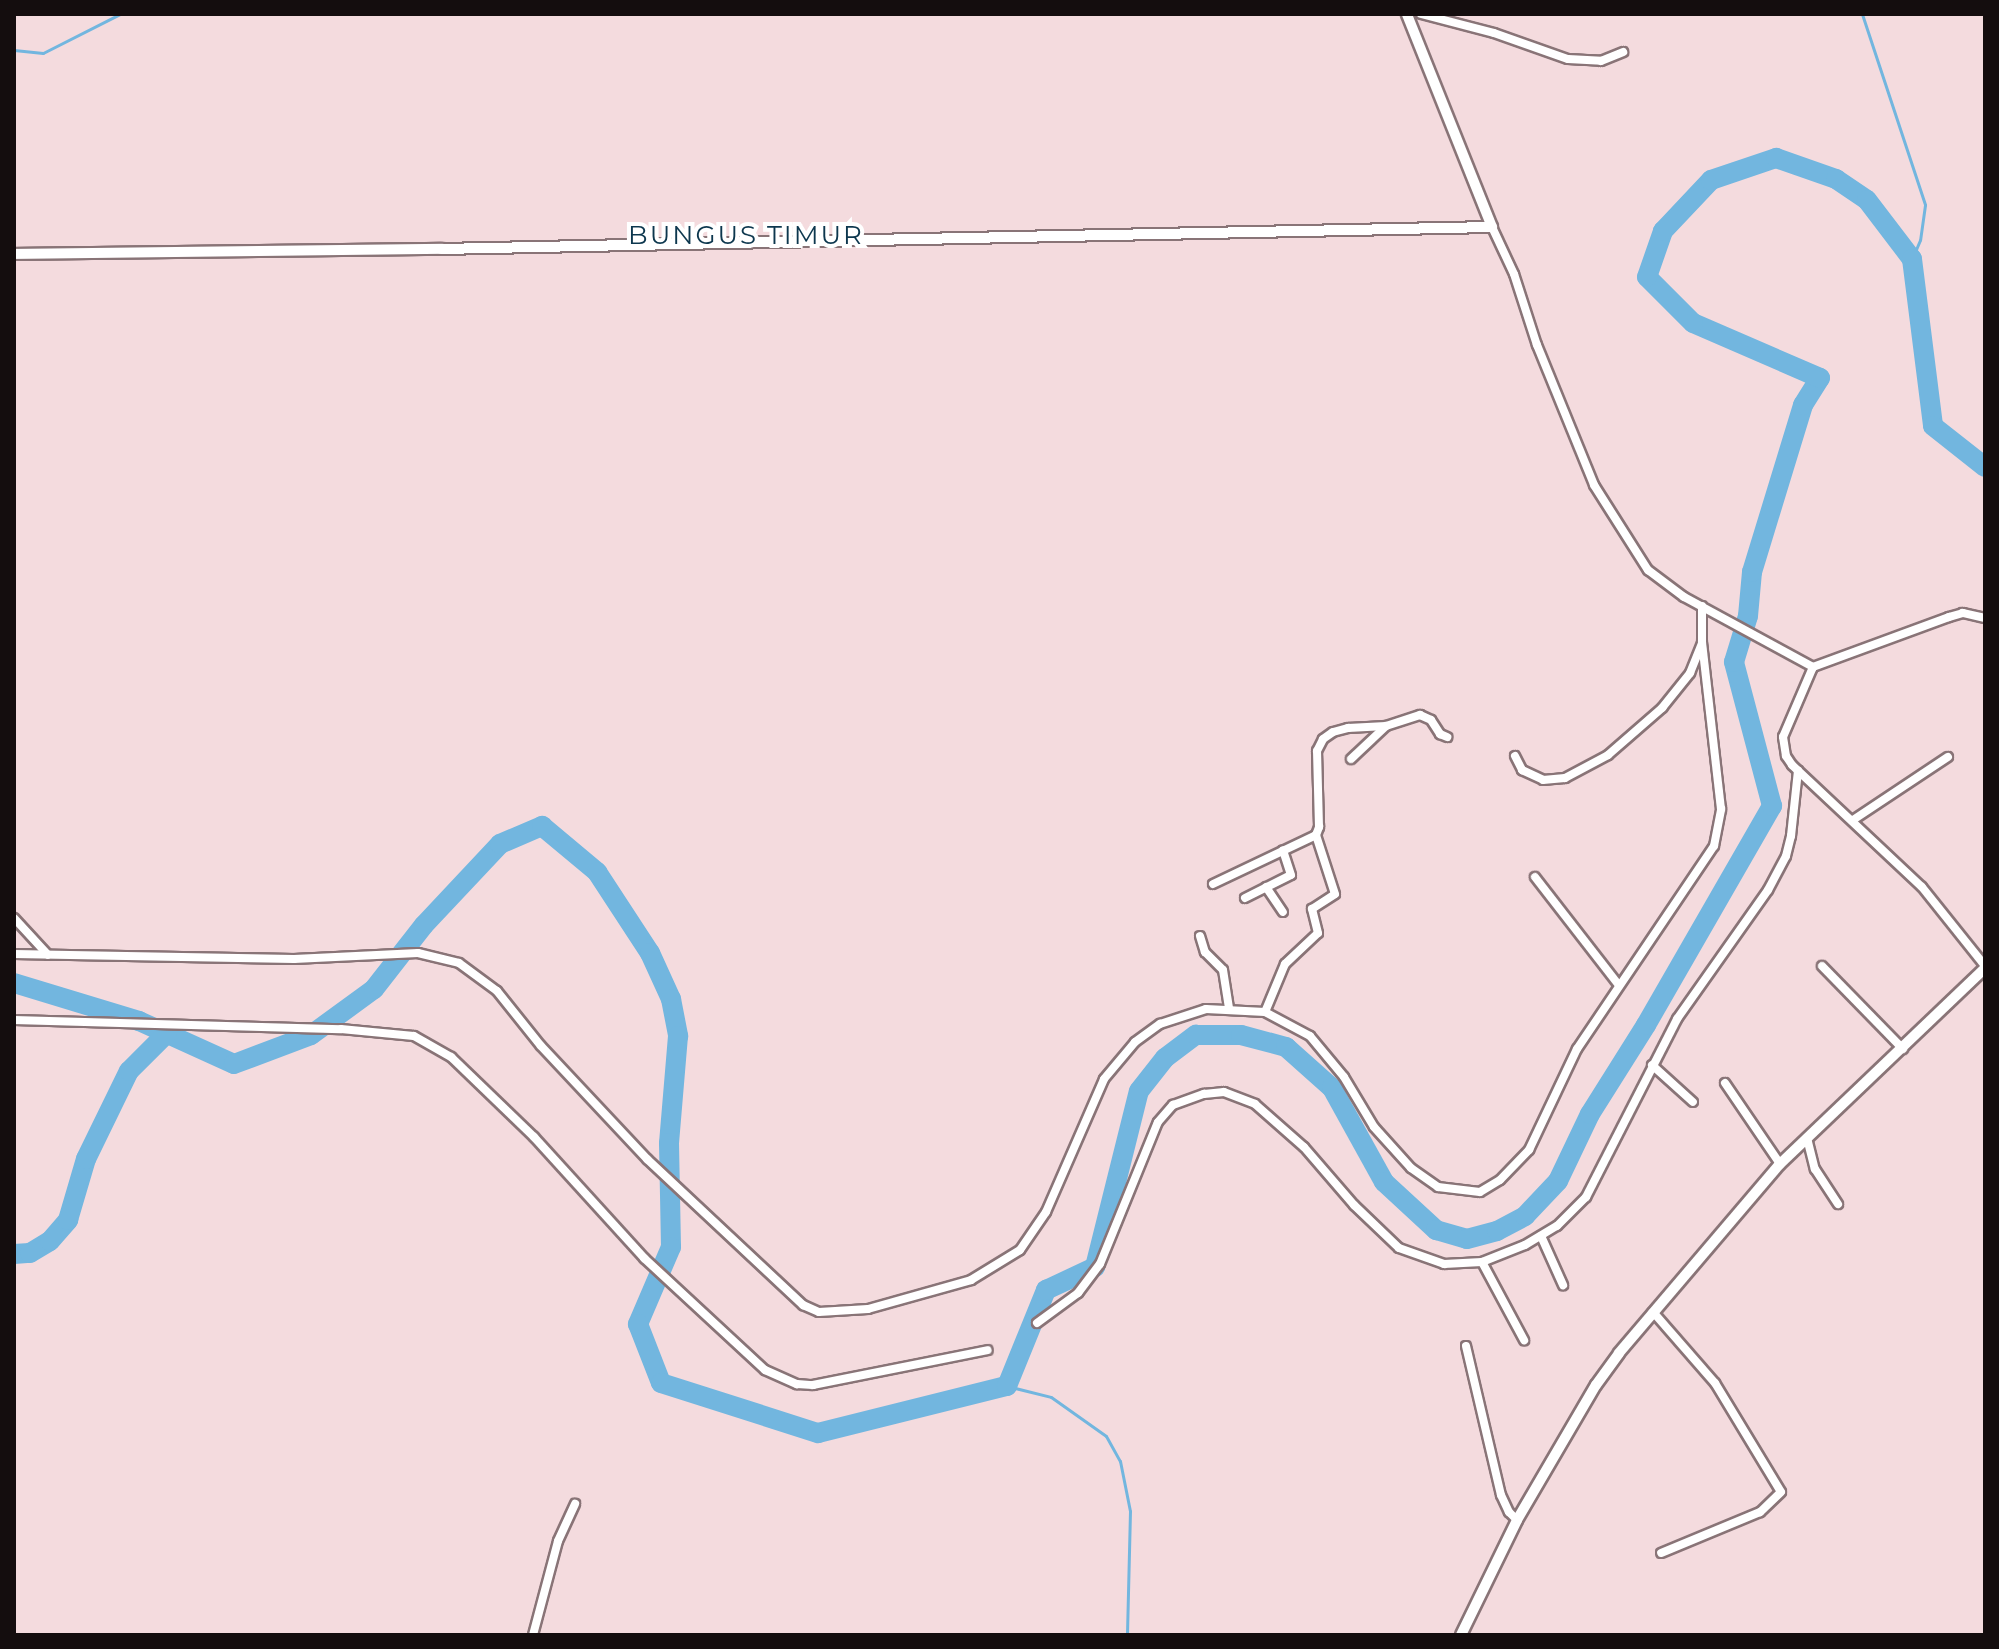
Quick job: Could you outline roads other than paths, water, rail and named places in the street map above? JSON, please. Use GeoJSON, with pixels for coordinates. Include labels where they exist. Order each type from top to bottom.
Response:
{"type":"FeatureCollection","features":[{"type":"Feature","properties":{"kind":"street"},"geometry":{"type":"LineString","coordinates":[[1407,14],[1492,227],[1514,274],[1537,345],[1594,485],[1648,570],[1666,586],[1813,667]]}},
{"type":"Feature","properties":{"kind":"street"},"geometry":{"type":"LineString","coordinates":[[1421,14],[1494,33],[1568,59],[1601,61],[1623,52]]}},
{"type":"Feature","properties":{"kind":"street"},"geometry":{"type":"LineString","coordinates":[[14,254],[441,249],[1492,227]]}},
{"type":"Feature","properties":{"kind":"street"},"geometry":{"type":"LineString","coordinates":[[14,954],[294,959],[418,953],[459,963],[497,991],[541,1046],[689,1200],[803,1305],[819,1312],[835,1313],[880,1306],[971,1280],[1020,1250],[1046,1212],[1104,1079],[1135,1042],[1160,1024],[1206,1009],[1229,1006],[1265,1012],[1310,1036],[1344,1077],[1374,1127],[1411,1168],[1438,1187],[1480,1192],[1500,1180],[1529,1150],[1567,1067],[1618,984],[1714,846],[1720,826],[1720,787],[1702,643],[1702,606]]}},
{"type":"Feature","properties":{"kind":"street"},"geometry":{"type":"LineString","coordinates":[[1461,1635],[1517,1520],[1596,1385],[1653,1312],[1780,1164],[1985,967],[1922,887],[1798,770],[1786,756],[1783,737],[1813,667],[1963,613],[1985,618]]}},
{"type":"Feature","properties":{"kind":"street"},"geometry":{"type":"LineString","coordinates":[[1515,756],[1522,770],[1543,780],[1565,778],[1595,763],[1662,708],[1679,689],[1690,673],[1702,643]]}},
{"type":"Feature","properties":{"kind":"street"},"geometry":{"type":"LineString","coordinates":[[1265,1012],[1285,964],[1318,933],[1312,909],[1335,894],[1316,835],[1319,827],[1316,765],[1320,744],[1333,732],[1386,726],[1420,715],[1431,720],[1440,734],[1447,737]]}},
{"type":"Feature","properties":{"kind":"street"},"geometry":{"type":"LineString","coordinates":[[1351,759],[1386,726]]}},
{"type":"Feature","properties":{"kind":"street"},"geometry":{"type":"LineString","coordinates":[[1853,820],[1948,757]]}},
{"type":"Feature","properties":{"kind":"street"},"geometry":{"type":"LineString","coordinates":[[1037,1323],[1064,1305],[1094,1273],[1158,1122],[1173,1105],[1190,1097],[1224,1092],[1255,1104],[1304,1147],[1354,1205],[1399,1248],[1444,1264],[1484,1265],[1542,1238],[1586,1197],[1677,1019],[1768,890],[1786,856],[1798,770]]}},
{"type":"Feature","properties":{"kind":"street"},"geometry":{"type":"LineString","coordinates":[[1213,884],[1316,835]]}},
{"type":"Feature","properties":{"kind":"street"},"geometry":{"type":"LineString","coordinates":[[1245,898],[1293,873],[1283,850]]}},
{"type":"Feature","properties":{"kind":"street"},"geometry":{"type":"LineString","coordinates":[[1535,877],[1618,984]]}},
{"type":"Feature","properties":{"kind":"street"},"geometry":{"type":"LineString","coordinates":[[1266,887],[1283,912]]}},
{"type":"Feature","properties":{"kind":"street"},"geometry":{"type":"LineString","coordinates":[[14,918],[48,955]]}},
{"type":"Feature","properties":{"kind":"street"},"geometry":{"type":"LineString","coordinates":[[1200,936],[1205,952],[1221,966],[1228,988],[1229,1006]]}},
{"type":"Feature","properties":{"kind":"street"},"geometry":{"type":"LineString","coordinates":[[1822,966],[1903,1049]]}},
{"type":"Feature","properties":{"kind":"street"},"geometry":{"type":"LineString","coordinates":[[14,1020],[341,1029],[414,1036],[451,1057],[534,1137],[644,1258],[751,1360],[797,1384],[826,1383],[988,1350]]}},
{"type":"Feature","properties":{"kind":"street"},"geometry":{"type":"LineString","coordinates":[[1652,1065],[1693,1102]]}},
{"type":"Feature","properties":{"kind":"street"},"geometry":{"type":"LineString","coordinates":[[1725,1083],[1780,1164]]}},
{"type":"Feature","properties":{"kind":"street"},"geometry":{"type":"LineString","coordinates":[[1807,1138],[1815,1169],[1838,1204]]}},
{"type":"Feature","properties":{"kind":"street"},"geometry":{"type":"LineString","coordinates":[[1542,1238],[1563,1285]]}},
{"type":"Feature","properties":{"kind":"street"},"geometry":{"type":"LineString","coordinates":[[1484,1265],[1524,1340]]}},
{"type":"Feature","properties":{"kind":"street"},"geometry":{"type":"LineString","coordinates":[[1653,1312],[1715,1383],[1781,1492],[1764,1511],[1661,1553]]}},
{"type":"Feature","properties":{"kind":"street"},"geometry":{"type":"LineString","coordinates":[[1466,1346],[1497,1481],[1509,1512],[1517,1520]]}},
{"type":"Feature","properties":{"kind":"street"},"geometry":{"type":"LineString","coordinates":[[533,1635],[558,1541],[575,1504]]}},
{"type":"Feature","properties":{"kind":"waterway"},"geometry":{"type":"LineString","coordinates":[[14,50],[43,53],[120,14]]}},
{"type":"Feature","properties":{"kind":"waterway"},"geometry":{"type":"LineString","coordinates":[[1862,14],[1925,205],[1920,240],[1912,259]]}},
{"type":"Feature","properties":{"kind":"waterway"},"geometry":{"type":"LineString","coordinates":[[14,983],[139,1021],[234,1064],[311,1035],[374,989],[424,925],[500,844],[542,826],[597,872],[650,953],[671,999],[678,1036],[669,1143],[671,1247],[638,1324],[661,1383],[818,1433],[1007,1386],[1046,1290],[1095,1267],[1139,1091],[1165,1058],[1196,1035],[1241,1035],[1286,1047],[1332,1088],[1384,1182],[1436,1230],[1467,1239],[1497,1231],[1525,1216],[1558,1181],[1590,1114],[1646,1025],[1772,806],[1734,662],[1748,616],[1752,572],[1803,405],[1820,378],[1693,323],[1647,277],[1663,231],[1711,180],[1776,158],[1836,179],[1867,200],[1912,259],[1933,426],[1985,467]]}},
{"type":"Feature","properties":{"kind":"waterway"},"geometry":{"type":"LineString","coordinates":[[14,1254],[30,1253],[50,1241],[68,1220],[86,1159],[129,1071],[167,1033]]}},
{"type":"Feature","properties":{"kind":"waterway"},"geometry":{"type":"LineString","coordinates":[[1007,1386],[1051,1397],[1106,1436],[1120,1461],[1130,1511],[1127,1635]]}},
{"type":"Feature","properties":{"kind":"district","name":"BUNGUS TIMUR"},"geometry":{"type":"Point","coordinates":[746,236]}}]}
